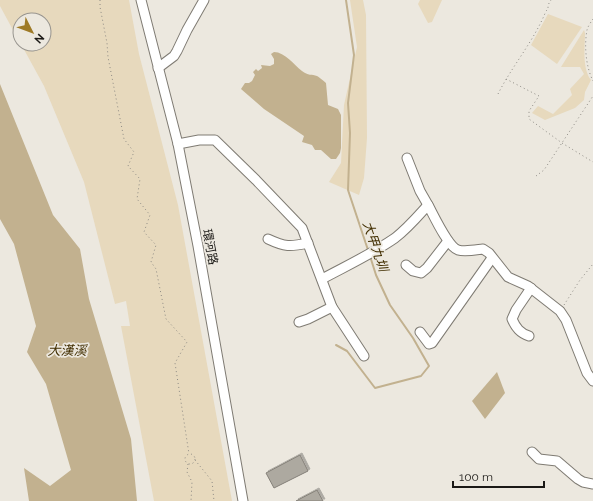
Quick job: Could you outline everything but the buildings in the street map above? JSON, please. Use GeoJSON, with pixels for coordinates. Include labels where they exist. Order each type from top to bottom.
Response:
{"type":"FeatureCollection","features":[{"type":"Feature","properties":{"kind":"street","name":"環河路"},"geometry":{"type":"LineString","coordinates":[[141,0],[178,144],[198,246],[243,501]]}},
{"type":"Feature","properties":{"kind":"street"},"geometry":{"type":"LineString","coordinates":[[158,68],[174,56],[204,0]]}},
{"type":"Feature","properties":{"kind":"street"},"geometry":{"type":"LineString","coordinates":[[178,144],[199,140],[215,140],[302,228],[332,307],[364,356]]}},
{"type":"Feature","properties":{"kind":"street"},"geometry":{"type":"LineString","coordinates":[[408,158],[420,191],[448,241],[455,249],[463,251],[483,249],[489,253],[508,277],[531,288],[560,311],[566,320],[587,373],[593,381]]}},
{"type":"Feature","properties":{"kind":"street"},"geometry":{"type":"LineString","coordinates":[[322,280],[395,238],[409,226],[428,205]]}},
{"type":"Feature","properties":{"kind":"street"},"geometry":{"type":"LineString","coordinates":[[268,239],[278,244],[290,246],[308,243]]}},
{"type":"Feature","properties":{"kind":"street"},"geometry":{"type":"LineString","coordinates":[[406,265],[413,271],[421,273],[427,268],[448,241]]}},
{"type":"Feature","properties":{"kind":"street"},"geometry":{"type":"LineString","coordinates":[[420,332],[429,344],[432,343],[492,258]]}},
{"type":"Feature","properties":{"kind":"street"},"geometry":{"type":"LineString","coordinates":[[529,336],[522,334],[516,328],[512,319],[516,310],[531,288]]}},
{"type":"Feature","properties":{"kind":"street"},"geometry":{"type":"LineString","coordinates":[[299,322],[332,307]]}},
{"type":"Feature","properties":{"kind":"street"},"geometry":{"type":"LineString","coordinates":[[532,452],[539,459],[557,461],[578,480],[593,484]]}},
{"type":"Feature","properties":{"kind":"path"},"geometry":{"type":"LineString","coordinates":[[100,0],[108,57],[124,139],[134,152],[128,166],[140,179],[137,199],[150,215],[144,232],[156,245],[150,262],[156,269],[166,319],[187,342],[175,363],[189,454]]}},
{"type":"Feature","properties":{"kind":"path"},"geometry":{"type":"LineString","coordinates":[[498,94],[531,40],[548,9],[548,5],[551,0]]}},
{"type":"Feature","properties":{"kind":"path"},"geometry":{"type":"LineString","coordinates":[[593,19],[587,29],[586,52],[587,64],[593,81]]}},
{"type":"Feature","properties":{"kind":"path"},"geometry":{"type":"LineString","coordinates":[[506,79],[539,96],[529,111],[529,119],[562,143],[593,162]]}},
{"type":"Feature","properties":{"kind":"path"},"geometry":{"type":"LineString","coordinates":[[536,176],[544,170],[593,96]]}},
{"type":"Feature","properties":{"kind":"path"},"geometry":{"type":"LineString","coordinates":[[560,311],[580,280],[593,264]]}},
{"type":"Feature","properties":{"kind":"path"},"geometry":{"type":"LineString","coordinates":[[189,454],[194,456],[195,460],[212,481],[214,501]]}},
{"type":"Feature","properties":{"kind":"path"},"geometry":{"type":"LineString","coordinates":[[189,454],[184,459],[188,464],[187,472],[192,482],[191,501]]}},
{"type":"Feature","properties":{"kind":"path"},"geometry":{"type":"LineString","coordinates":[[188,464],[193,463],[195,460]]}},
{"type":"Feature","properties":{"kind":"shaded area"},"geometry":{"type":"Polygon","coordinates":[[[0,0],[129,0],[139,54],[178,205],[232,501],[154,501],[121,326],[130,326],[126,301],[115,304],[84,182],[44,86],[25,52],[52,52],[52,12],[12,12],[12,28],[0,6],[0,0]]]}},
{"type":"Feature","properties":{"kind":"shaded area"},"geometry":{"type":"Polygon","coordinates":[[[350,0],[363,0],[366,15],[367,138],[364,178],[359,195],[329,182],[341,163],[344,105],[357,47],[350,0]]]}},
{"type":"Feature","properties":{"kind":"shaded area"},"geometry":{"type":"Polygon","coordinates":[[[420,0],[442,0],[432,22],[428,23],[418,4],[420,0]]]}},
{"type":"Feature","properties":{"kind":"shaded area"},"geometry":{"type":"Polygon","coordinates":[[[548,14],[582,27],[557,64],[531,45],[548,14]]]}},
{"type":"Feature","properties":{"kind":"shaded area"},"geometry":{"type":"Polygon","coordinates":[[[584,30],[585,64],[591,80],[585,92],[584,100],[575,108],[545,120],[532,113],[538,106],[553,114],[572,95],[570,89],[584,74],[580,67],[561,67],[584,30]]]}},
{"type":"Feature","properties":{"kind":"water"},"geometry":{"type":"Polygon","coordinates":[[[274,52],[286,56],[304,73],[317,76],[326,83],[328,105],[338,109],[341,115],[341,148],[336,159],[331,159],[321,150],[315,150],[312,145],[302,142],[304,136],[264,109],[241,89],[245,83],[252,81],[255,75],[253,72],[256,69],[258,71],[262,68],[261,65],[270,66],[274,64],[274,59],[271,54],[274,52]]]}},
{"type":"Feature","properties":{"kind":"water","name":"大漢溪"},"geometry":{"type":"Polygon","coordinates":[[[0,84],[53,215],[80,249],[89,299],[131,439],[137,501],[29,501],[24,468],[50,486],[71,470],[46,384],[27,352],[36,326],[14,244],[0,219],[0,84]]]}},
{"type":"Feature","properties":{"kind":"water"},"geometry":{"type":"Polygon","coordinates":[[[497,372],[505,393],[485,419],[472,401],[497,372]]]}},
{"type":"Feature","properties":{"kind":"waterway","name":"大甲九圳"},"geometry":{"type":"LineString","coordinates":[[346,0],[354,55],[348,103],[350,133],[348,190],[368,250]]}},
{"type":"Feature","properties":{"kind":"waterway","name":"大甲九圳"},"geometry":{"type":"LineString","coordinates":[[336,345],[347,351],[375,388],[421,376],[429,366],[413,338],[390,305],[376,275],[370,256]]}}]}
